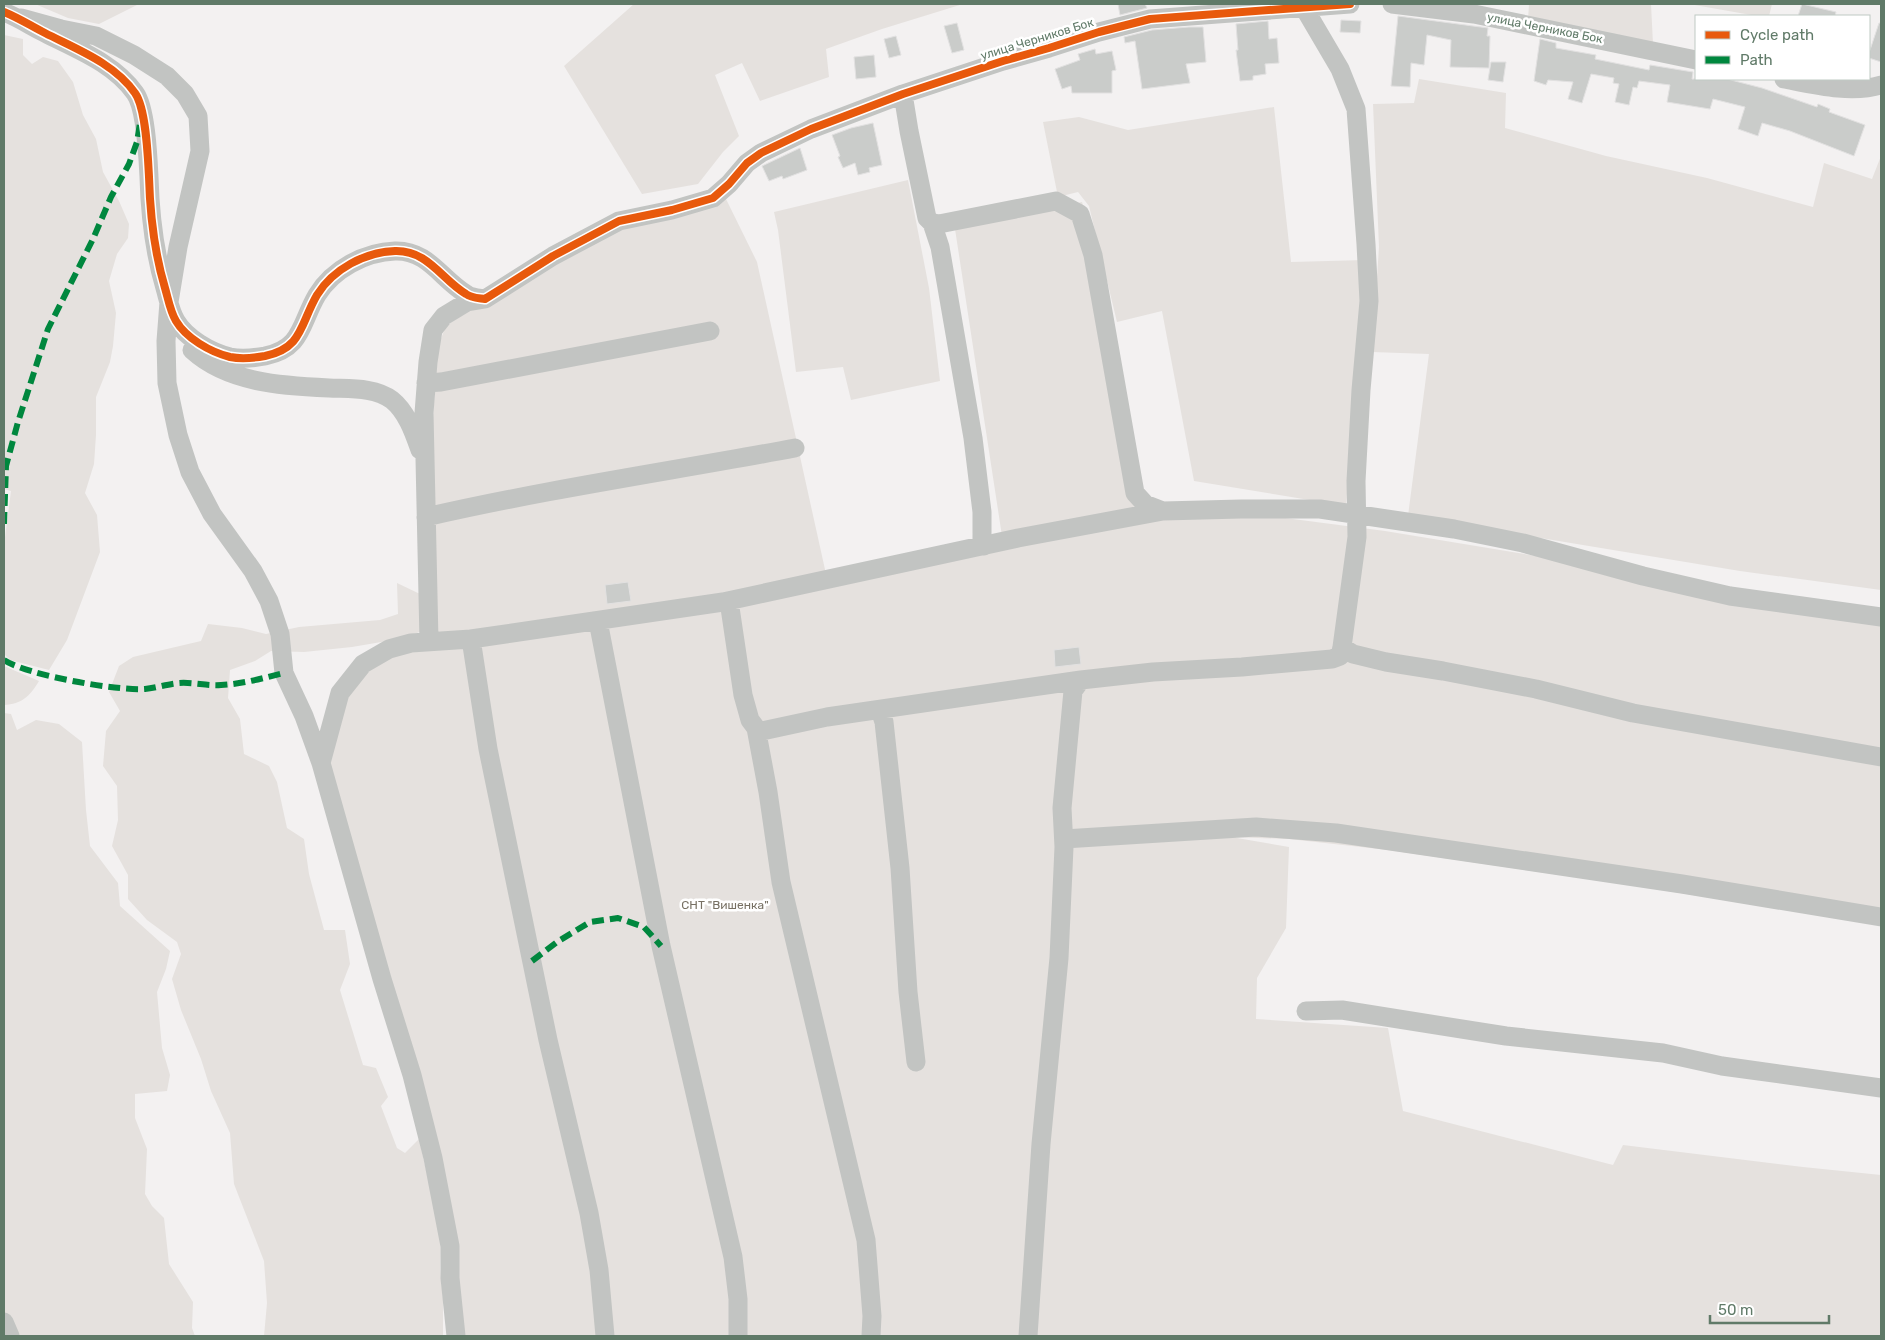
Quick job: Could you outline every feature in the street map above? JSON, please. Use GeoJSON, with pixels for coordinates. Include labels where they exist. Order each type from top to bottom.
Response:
{"type":"FeatureCollection","features":[{"type":"Feature","properties":{"kind":"street","name":"улица Черников Бок"},"geometry":{"type":"LineString","coordinates":[[428,641],[424,413],[433,330],[444,316],[467,302],[485,299],[553,256],[618,221],[672,210],[713,198],[729,184],[747,163],[761,153],[811,129],[904,94],[1099,32],[1154,11],[1350,4]]}},
{"type":"Feature","properties":{"kind":"street","name":"улица Черников Бок"},"geometry":{"type":"LineString","coordinates":[[1392,4],[1474,14],[1513,13],[1695,60]]}},
{"type":"Feature","properties":{"kind":"street"},"geometry":{"type":"LineString","coordinates":[[757,732],[827,718],[1081,680],[1153,672],[1316,661],[1340,656],[1357,537],[1356,481],[1361,390],[1369,301],[1356,109],[1340,69],[1296,5]]}},
{"type":"Feature","properties":{"kind":"street"},"geometry":{"type":"LineString","coordinates":[[12,15],[105,65],[136,94],[148,147],[149,196],[157,260],[169,302],[186,344],[200,357],[225,371],[251,379],[281,384],[366,390],[380,394],[392,400],[403,412],[425,461]]}},
{"type":"Feature","properties":{"kind":"street"},"geometry":{"type":"LineString","coordinates":[[12,15],[61,29],[96,36],[134,55],[167,76],[185,94],[198,116],[200,151],[178,247],[169,302],[166,341],[167,383],[178,435],[190,472],[212,514],[252,571],[269,601],[280,634],[284,673],[304,716],[321,764],[379,970],[412,1075],[434,1158],[450,1246],[450,1278],[456,1336]]}},
{"type":"Feature","properties":{"kind":"street"},"geometry":{"type":"LineString","coordinates":[[1789,80],[1819,86],[1867,89],[1881,85]]}},
{"type":"Feature","properties":{"kind":"street"},"geometry":{"type":"LineString","coordinates":[[904,94],[927,218],[932,223],[940,247],[973,438],[984,546]]}},
{"type":"Feature","properties":{"kind":"street"},"geometry":{"type":"LineString","coordinates":[[932,223],[939,224],[1056,201],[1080,214],[1093,254],[1135,493],[1145,504],[1163,511]]}},
{"type":"Feature","properties":{"kind":"street"},"geometry":{"type":"LineString","coordinates":[[176,321],[194,340],[230,357],[247,358],[279,353],[290,345],[301,332],[318,294],[334,275],[350,264],[371,255],[396,251],[418,254],[434,265],[468,296],[485,299]]}},
{"type":"Feature","properties":{"kind":"street"},"geometry":{"type":"LineString","coordinates":[[426,383],[441,382],[710,331]]}},
{"type":"Feature","properties":{"kind":"street"},"geometry":{"type":"LineString","coordinates":[[426,517],[561,488],[667,472],[795,448]]}},
{"type":"Feature","properties":{"kind":"street"},"geometry":{"type":"LineString","coordinates":[[321,764],[340,693],[363,664],[389,649],[411,643],[471,639],[728,600],[1099,522],[1163,511],[1320,509],[1454,529],[1524,543],[1644,576],[1730,596],[1881,618]]}},
{"type":"Feature","properties":{"kind":"street"},"geometry":{"type":"LineString","coordinates":[[728,600],[743,696],[750,720],[757,732],[768,792],[780,882],[866,1240],[872,1316],[871,1336]]}},
{"type":"Feature","properties":{"kind":"street"},"geometry":{"type":"LineString","coordinates":[[598,621],[661,946],[733,1257],[738,1300],[738,1336]]}},
{"type":"Feature","properties":{"kind":"street"},"geometry":{"type":"LineString","coordinates":[[471,639],[488,749],[548,1040],[589,1213],[599,1270],[605,1336]]}},
{"type":"Feature","properties":{"kind":"street"},"geometry":{"type":"LineString","coordinates":[[1342,647],[1353,654],[1378,660],[1443,670],[1536,689],[1633,713],[1881,756]]}},
{"type":"Feature","properties":{"kind":"street"},"geometry":{"type":"LineString","coordinates":[[1028,1336],[1041,1144],[1059,958],[1064,839],[1062,808],[1067,739],[1073,691],[1081,680]]}},
{"type":"Feature","properties":{"kind":"street"},"geometry":{"type":"LineString","coordinates":[[880,710],[884,722],[900,868],[908,992],[916,1062]]}},
{"type":"Feature","properties":{"kind":"street"},"geometry":{"type":"LineString","coordinates":[[1064,839],[1256,827],[1336,833],[1682,884],[1881,917]]}},
{"type":"Feature","properties":{"kind":"street"},"geometry":{"type":"LineString","coordinates":[[1306,1011],[1342,1010],[1506,1036],[1662,1053],[1722,1066],[1881,1088]]}},
{"type":"Feature","properties":{"kind":"street"},"geometry":{"type":"LineString","coordinates":[[4,1322],[10,1336]]}},
{"type":"Feature","properties":{"kind":"green space"},"geometry":{"type":"Polygon","coordinates":[[[35,4],[139,4],[99,24],[68,18],[35,4]]]}},
{"type":"Feature","properties":{"kind":"green space"},"geometry":{"type":"Polygon","coordinates":[[[634,4],[963,4],[882,29],[826,49],[829,77],[760,101],[742,63],[715,75],[739,136],[723,152],[698,184],[642,194],[564,66],[634,4]]]}},
{"type":"Feature","properties":{"kind":"green space"},"geometry":{"type":"Polygon","coordinates":[[[1529,4],[1651,4],[1653,44],[1528,20],[1529,4]]]}},
{"type":"Feature","properties":{"kind":"green space"},"geometry":{"type":"Polygon","coordinates":[[[1689,4],[1772,4],[1769,15],[1751,15],[1689,4]]]}},
{"type":"Feature","properties":{"kind":"green space"},"geometry":{"type":"Polygon","coordinates":[[[4,35],[23,39],[23,55],[32,64],[43,57],[58,61],[73,82],[83,115],[96,139],[103,172],[129,224],[128,238],[117,254],[109,281],[116,313],[113,346],[110,362],[96,397],[94,464],[85,493],[97,515],[100,552],[67,640],[49,670],[10,660],[4,654],[4,545],[11,491],[4,489],[4,35]]]}},
{"type":"Feature","properties":{"kind":"green space"},"geometry":{"type":"Polygon","coordinates":[[[1419,79],[1506,93],[1505,128],[1606,156],[1707,178],[1813,207],[1824,163],[1872,179],[1881,156],[1881,590],[1740,571],[1408,516],[1429,354],[1372,352],[1379,247],[1373,104],[1414,103],[1419,79]]]}},
{"type":"Feature","properties":{"kind":"green space"},"geometry":{"type":"Polygon","coordinates":[[[1274,107],[1291,262],[1365,260],[1346,506],[1194,481],[1162,311],[1117,322],[1089,206],[1078,192],[1058,197],[1043,122],[1079,117],[1128,130],[1274,107]]]}},
{"type":"Feature","properties":{"kind":"green space"},"geometry":{"type":"Polygon","coordinates":[[[908,180],[929,288],[940,381],[851,400],[843,367],[796,372],[778,230],[774,212],[908,180]]]}},
{"type":"Feature","properties":{"kind":"green space","name":"СНТ \"Вишенка\""},"geometry":{"type":"Polygon","coordinates":[[[726,199],[757,262],[826,574],[1002,536],[955,229],[1082,202],[1102,270],[1139,489],[1148,500],[1385,531],[1548,558],[1881,623],[1881,925],[1630,885],[1388,850],[1289,839],[1231,837],[1289,847],[1286,928],[1257,978],[1256,1019],[1388,1028],[1403,1111],[1613,1165],[1623,1145],[1881,1175],[1881,1336],[461,1336],[454,1242],[327,767],[343,698],[365,670],[396,652],[433,645],[429,474],[438,346],[446,326],[471,309],[560,258],[622,226],[692,212],[726,199]]]}},
{"type":"Feature","properties":{"kind":"green space"},"geometry":{"type":"Polygon","coordinates":[[[397,583],[420,594],[420,632],[393,640],[352,647],[304,652],[271,651],[255,661],[230,670],[228,698],[240,719],[244,754],[269,766],[277,782],[287,828],[304,839],[309,874],[324,930],[345,930],[350,964],[340,990],[363,1065],[376,1068],[388,1097],[381,1106],[397,1148],[405,1153],[419,1139],[441,1235],[440,1269],[443,1299],[443,1336],[264,1336],[267,1303],[264,1261],[234,1184],[230,1133],[211,1091],[201,1059],[181,1010],[172,979],[181,954],[177,942],[147,920],[128,899],[128,875],[112,846],[118,820],[117,786],[103,766],[106,731],[120,711],[109,692],[119,666],[133,657],[201,641],[208,624],[242,628],[266,634],[299,627],[380,620],[398,614],[397,583]]]}},
{"type":"Feature","properties":{"kind":"green space"},"geometry":{"type":"Polygon","coordinates":[[[4,666],[39,681],[21,701],[4,705],[4,666]]]}},
{"type":"Feature","properties":{"kind":"green space"},"geometry":{"type":"Polygon","coordinates":[[[4,713],[11,714],[17,730],[36,720],[59,724],[82,742],[90,846],[118,883],[120,906],[170,951],[166,969],[157,992],[162,1048],[170,1075],[167,1091],[135,1094],[135,1118],[147,1149],[145,1194],[152,1206],[164,1218],[169,1264],[193,1302],[192,1328],[195,1336],[4,1336],[4,713]]]}},
{"type":"Feature","properties":{"kind":"building"},"geometry":{"type":"Polygon","coordinates":[[[1118,4],[1145,4],[1147,8],[1120,15],[1118,4]]]}},
{"type":"Feature","properties":{"kind":"building"},"geometry":{"type":"Polygon","coordinates":[[[1802,4],[1836,12],[1835,15],[1798,15],[1802,4]]]}},
{"type":"Feature","properties":{"kind":"building"},"geometry":{"type":"Polygon","coordinates":[[[1398,16],[1488,28],[1487,36],[1490,36],[1489,68],[1450,67],[1451,40],[1427,35],[1424,65],[1411,63],[1410,87],[1391,86],[1398,16]]]}},
{"type":"Feature","properties":{"kind":"building"},"geometry":{"type":"Polygon","coordinates":[[[1341,20],[1361,21],[1360,33],[1340,32],[1341,20]]]}},
{"type":"Feature","properties":{"kind":"building"},"geometry":{"type":"Polygon","coordinates":[[[1268,21],[1269,39],[1277,38],[1279,63],[1265,64],[1266,74],[1253,76],[1253,80],[1240,81],[1236,50],[1238,50],[1236,24],[1268,21]]]}},
{"type":"Feature","properties":{"kind":"building"},"geometry":{"type":"Polygon","coordinates":[[[957,23],[964,50],[952,53],[944,26],[957,23]]]}},
{"type":"Feature","properties":{"kind":"building"},"geometry":{"type":"Polygon","coordinates":[[[1879,23],[1881,23],[1881,62],[1870,58],[1870,50],[1879,23]]]}},
{"type":"Feature","properties":{"kind":"building"},"geometry":{"type":"Polygon","coordinates":[[[1203,27],[1206,62],[1186,64],[1190,83],[1142,89],[1135,41],[1125,43],[1124,37],[1152,30],[1203,27]]]}},
{"type":"Feature","properties":{"kind":"building"},"geometry":{"type":"Polygon","coordinates":[[[896,36],[901,55],[889,58],[884,39],[896,36]]]}},
{"type":"Feature","properties":{"kind":"building"},"geometry":{"type":"Polygon","coordinates":[[[1540,39],[1556,43],[1556,48],[1596,55],[1595,59],[1649,70],[1650,65],[1693,72],[1692,79],[1695,80],[1731,80],[1762,88],[1817,107],[1818,104],[1830,109],[1829,112],[1865,125],[1854,156],[1790,131],[1762,123],[1758,136],[1738,129],[1745,107],[1713,99],[1710,109],[1667,102],[1670,85],[1639,81],[1637,88],[1633,87],[1629,105],[1615,102],[1619,84],[1613,83],[1614,78],[1591,74],[1582,103],[1568,99],[1573,82],[1548,80],[1546,85],[1534,81],[1540,39]]]}},
{"type":"Feature","properties":{"kind":"building"},"geometry":{"type":"Polygon","coordinates":[[[1095,49],[1096,54],[1112,51],[1116,70],[1112,71],[1112,93],[1072,93],[1071,86],[1062,89],[1055,69],[1080,60],[1078,54],[1095,49]]]}},
{"type":"Feature","properties":{"kind":"building"},"geometry":{"type":"Polygon","coordinates":[[[874,55],[876,77],[856,79],[854,57],[874,55]]]}},
{"type":"Feature","properties":{"kind":"building"},"geometry":{"type":"Polygon","coordinates":[[[1491,62],[1506,62],[1503,82],[1488,80],[1491,62]]]}},
{"type":"Feature","properties":{"kind":"building"},"geometry":{"type":"Polygon","coordinates":[[[873,123],[882,165],[869,168],[870,172],[858,175],[855,163],[843,168],[832,135],[873,123]]]}},
{"type":"Feature","properties":{"kind":"building"},"geometry":{"type":"Polygon","coordinates":[[[800,148],[807,170],[783,179],[782,176],[769,181],[762,166],[800,148]]]}},
{"type":"Feature","properties":{"kind":"building"},"geometry":{"type":"Polygon","coordinates":[[[628,582],[631,601],[607,604],[605,585],[628,582]]]}},
{"type":"Feature","properties":{"kind":"building"},"geometry":{"type":"Polygon","coordinates":[[[1079,647],[1081,664],[1055,667],[1054,650],[1079,647]]]}},
{"type":"Feature","properties":{"kind":"marked path"},"geometry":{"type":"LineString","coordinates":[[4,524],[6,466],[48,329],[93,239],[111,197],[129,164],[137,142],[140,123]]}},
{"type":"Feature","properties":{"kind":"marked path"},"geometry":{"type":"LineString","coordinates":[[4,660],[31,671],[72,681],[132,689],[145,689],[179,683],[229,684],[284,673]]}},
{"type":"Feature","properties":{"kind":"marked path"},"geometry":{"type":"LineString","coordinates":[[532,961],[557,942],[590,922],[618,918],[644,927],[661,946]]}},
{"type":"Feature","properties":{"kind":"cycle path"},"geometry":{"type":"LineString","coordinates":[[4,12],[94,58],[116,73],[135,93],[142,110],[146,133],[150,205],[155,246],[172,313],[180,327],[199,344],[222,355],[252,358],[277,352],[294,341],[317,295],[332,277],[351,264],[372,255],[395,251],[416,255],[434,266],[457,288],[475,298],[485,299],[553,256],[619,221],[672,210],[713,198],[729,184],[747,163],[761,153],[811,129],[903,94],[1003,61],[1099,32],[1150,19],[1350,4]]}}]}
